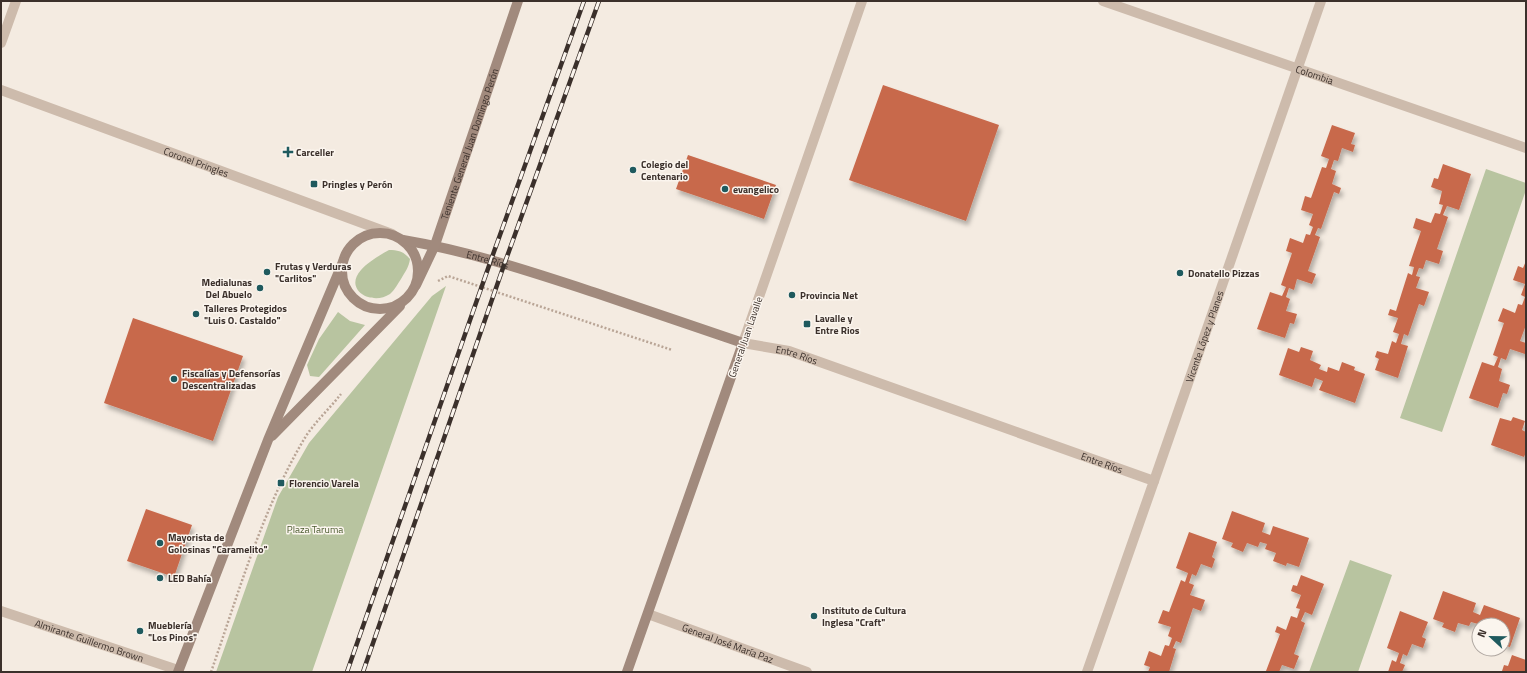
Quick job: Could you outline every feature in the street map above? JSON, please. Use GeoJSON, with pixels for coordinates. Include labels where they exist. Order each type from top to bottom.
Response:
{"type":"FeatureCollection","features":[{"type":"Feature","properties":{"kind":"main road","name":"Teniente General Juan Domingo Perón"},"geometry":{"type":"LineString","coordinates":[[416,285],[435,246],[518,1]]}},
{"type":"Feature","properties":{"kind":"main road"},"geometry":{"type":"LineString","coordinates":[[178,671],[268,440],[348,251],[356,242],[367,235],[379,233],[392,234],[403,240],[412,249],[417,260],[419,272],[416,285],[410,296],[268,440]]}},
{"type":"Feature","properties":{"kind":"main road"},"geometry":{"type":"LineString","coordinates":[[403,240],[435,246]]}},
{"type":"Feature","properties":{"kind":"main road","name":"Entre Ríos"},"geometry":{"type":"LineString","coordinates":[[435,246],[538,274],[743,343]]}},
{"type":"Feature","properties":{"kind":"main road"},"geometry":{"type":"LineString","coordinates":[[343,262],[342,275],[346,287],[353,298],[363,306],[375,309],[388,309],[400,304],[410,296]]}},
{"type":"Feature","properties":{"kind":"main road","name":"General Juan Lavalle"},"geometry":{"type":"LineString","coordinates":[[627,672],[743,343]]}},
{"type":"Feature","properties":{"kind":"street"},"geometry":{"type":"LineString","coordinates":[[1,43],[16,1]]}},
{"type":"Feature","properties":{"kind":"street","name":"General Juan Lavalle"},"geometry":{"type":"LineString","coordinates":[[743,343],[862,1]]}},
{"type":"Feature","properties":{"kind":"street","name":"Colombia"},"geometry":{"type":"LineString","coordinates":[[1103,1],[1297,70],[1526,148]]}},
{"type":"Feature","properties":{"kind":"street","name":"Vicente López y Planes"},"geometry":{"type":"LineString","coordinates":[[1087,672],[1321,1]]}},
{"type":"Feature","properties":{"kind":"street","name":"Coronel Pringles"},"geometry":{"type":"LineString","coordinates":[[1,90],[392,234]]}},
{"type":"Feature","properties":{"kind":"street","name":"Entre Ríos"},"geometry":{"type":"LineString","coordinates":[[743,343],[789,351],[1154,481]]}},
{"type":"Feature","properties":{"kind":"street","name":"Almirante Guillermo Brown"},"geometry":{"type":"LineString","coordinates":[[1,611],[178,671]]}},
{"type":"Feature","properties":{"kind":"street","name":"General José María Paz"},"geometry":{"type":"LineString","coordinates":[[648,614],[807,672]]}},
{"type":"Feature","properties":{"kind":"path"},"geometry":{"type":"LineString","coordinates":[[438,282],[448,276],[672,350]]}},
{"type":"Feature","properties":{"kind":"path"},"geometry":{"type":"LineString","coordinates":[[211,672],[268,509],[291,463],[308,435],[344,390]]}},
{"type":"Feature","properties":{"kind":"green space"},"geometry":{"type":"Polygon","coordinates":[[[1486,169],[1526,183],[1526,190],[1442,432],[1400,418],[1486,169]]]}},
{"type":"Feature","properties":{"kind":"green space"},"geometry":{"type":"Polygon","coordinates":[[[389,250],[401,252],[410,259],[408,267],[395,289],[390,294],[383,297],[368,297],[362,294],[355,284],[356,277],[367,264],[389,250]]]}},
{"type":"Feature","properties":{"kind":"green space","name":"Plaza Taruma"},"geometry":{"type":"Polygon","coordinates":[[[446,286],[312,672],[216,672],[278,497],[309,443],[432,296],[446,286]]]}},
{"type":"Feature","properties":{"kind":"green space"},"geometry":{"type":"Polygon","coordinates":[[[338,312],[350,321],[365,325],[319,377],[310,376],[307,365],[319,339],[338,312]]]}},
{"type":"Feature","properties":{"kind":"green space"},"geometry":{"type":"Polygon","coordinates":[[[1350,560],[1392,575],[1358,672],[1309,672],[1350,560]]]}},
{"type":"Feature","properties":{"kind":"building"},"geometry":{"type":"Polygon","coordinates":[[[883,85],[999,125],[966,221],[849,180],[883,85]]]}},
{"type":"Feature","properties":{"kind":"building"},"geometry":{"type":"Polygon","coordinates":[[[1332,125],[1355,133],[1351,144],[1355,145],[1353,152],[1342,148],[1338,161],[1334,160],[1331,169],[1336,171],[1332,184],[1341,188],[1339,194],[1334,192],[1321,229],[1318,228],[1315,235],[1320,237],[1308,271],[1316,274],[1312,284],[1297,279],[1294,290],[1289,288],[1286,297],[1290,299],[1286,311],[1297,314],[1294,324],[1290,323],[1285,338],[1257,329],[1270,292],[1282,296],[1286,287],[1281,285],[1292,253],[1286,251],[1290,238],[1303,243],[1306,234],[1310,235],[1313,227],[1309,225],[1313,214],[1301,210],[1305,196],[1311,198],[1322,167],[1326,168],[1329,159],[1321,156],[1332,125]]]}},
{"type":"Feature","properties":{"kind":"building"},"geometry":{"type":"Polygon","coordinates":[[[688,155],[776,185],[764,219],[676,189],[688,155]]]}},
{"type":"Feature","properties":{"kind":"building"},"geometry":{"type":"Polygon","coordinates":[[[1443,164],[1471,174],[1459,210],[1447,206],[1443,215],[1448,217],[1437,249],[1443,251],[1439,264],[1426,260],[1423,269],[1419,268],[1416,276],[1420,277],[1416,288],[1429,292],[1424,306],[1419,304],[1408,336],[1404,334],[1401,344],[1408,346],[1398,378],[1375,370],[1379,359],[1375,357],[1377,351],[1388,354],[1392,341],[1396,343],[1399,334],[1393,332],[1398,318],[1388,315],[1390,309],[1396,311],[1408,273],[1412,275],[1414,267],[1409,266],[1421,231],[1413,228],[1416,218],[1431,223],[1435,213],[1440,214],[1443,205],[1439,204],[1442,191],[1431,187],[1434,178],[1438,179],[1443,164]]]}},
{"type":"Feature","properties":{"kind":"building"},"geometry":{"type":"Polygon","coordinates":[[[1526,261],[1526,325],[1520,341],[1526,343],[1526,350],[1525,354],[1510,349],[1506,360],[1501,358],[1498,367],[1502,369],[1499,381],[1510,385],[1507,394],[1503,393],[1498,408],[1469,398],[1482,362],[1494,366],[1498,357],[1493,355],[1504,323],[1498,321],[1503,308],[1515,313],[1518,304],[1522,305],[1525,297],[1521,295],[1525,284],[1513,280],[1518,266],[1523,268],[1526,261]]]}},
{"type":"Feature","properties":{"kind":"building","name":"Fiscalías y Defensorías Descentralizadas"},"geometry":{"type":"Polygon","coordinates":[[[133,318],[243,356],[213,441],[104,403],[133,318]]]}},
{"type":"Feature","properties":{"kind":"building"},"geometry":{"type":"Polygon","coordinates":[[[1301,347],[1313,351],[1310,360],[1321,365],[1319,369],[1327,372],[1328,367],[1339,371],[1342,362],[1355,367],[1354,370],[1365,374],[1355,403],[1319,390],[1323,381],[1315,378],[1312,387],[1279,375],[1288,348],[1299,352],[1301,347]]]}},
{"type":"Feature","properties":{"kind":"building"},"geometry":{"type":"Polygon","coordinates":[[[1513,417],[1525,421],[1522,430],[1526,432],[1526,452],[1524,457],[1491,445],[1500,418],[1511,421],[1513,417]]]}},
{"type":"Feature","properties":{"kind":"building","name":"Mayorista de Golosinas \"Caramelito\""},"geometry":{"type":"Polygon","coordinates":[[[146,509],[192,525],[174,577],[127,561],[146,509]]]}},
{"type":"Feature","properties":{"kind":"building"},"geometry":{"type":"Polygon","coordinates":[[[1232,511],[1265,523],[1262,532],[1270,535],[1273,526],[1309,538],[1299,567],[1287,563],[1286,566],[1273,561],[1276,553],[1265,549],[1267,544],[1260,542],[1258,547],[1247,543],[1243,552],[1231,547],[1233,543],[1222,539],[1232,511]]]}},
{"type":"Feature","properties":{"kind":"building"},"geometry":{"type":"Polygon","coordinates":[[[1189,532],[1217,542],[1212,557],[1215,559],[1212,568],[1201,564],[1196,576],[1192,574],[1189,583],[1194,585],[1190,595],[1205,600],[1201,611],[1193,608],[1181,643],[1176,641],[1173,648],[1176,649],[1169,672],[1148,672],[1150,667],[1144,665],[1149,651],[1161,656],[1165,645],[1169,646],[1172,638],[1168,636],[1171,627],[1158,623],[1163,610],[1169,612],[1181,580],[1185,582],[1188,573],[1176,568],[1189,532]]]}},
{"type":"Feature","properties":{"kind":"building"},"geometry":{"type":"Polygon","coordinates":[[[1301,575],[1324,584],[1312,615],[1305,612],[1301,621],[1305,623],[1294,654],[1299,656],[1294,669],[1282,665],[1279,672],[1266,671],[1280,634],[1275,632],[1277,626],[1286,630],[1291,616],[1297,618],[1300,609],[1296,608],[1301,595],[1291,591],[1293,585],[1297,586],[1301,575]]]}},
{"type":"Feature","properties":{"kind":"building"},"geometry":{"type":"Polygon","coordinates":[[[1443,591],[1476,603],[1473,612],[1480,615],[1484,605],[1520,618],[1511,644],[1511,617],[1471,617],[1469,626],[1458,623],[1455,632],[1442,627],[1444,623],[1433,619],[1443,591]]]}},
{"type":"Feature","properties":{"kind":"building"},"geometry":{"type":"Polygon","coordinates":[[[1400,611],[1428,622],[1422,637],[1426,639],[1423,648],[1412,644],[1407,656],[1403,654],[1400,663],[1405,665],[1402,672],[1388,672],[1392,660],[1396,662],[1399,653],[1387,648],[1400,611]]]}},
{"type":"Feature","properties":{"kind":"building"},"geometry":{"type":"Polygon","coordinates":[[[1512,655],[1526,660],[1526,672],[1502,671],[1504,665],[1508,666],[1512,655]]]}},
{"type":"Feature","properties":{"kind":"railway"},"geometry":{"type":"LineString","coordinates":[[347,672],[491,260],[584,1]]}},
{"type":"Feature","properties":{"kind":"railway"},"geometry":{"type":"LineString","coordinates":[[363,672],[504,265],[599,1]]}},
{"type":"Feature","properties":{"kind":"place","name":"Carceller"},"geometry":{"type":"Point","coordinates":[288,152]}},
{"type":"Feature","properties":{"kind":"place","name":"Colegio del Centenario"},"geometry":{"type":"Point","coordinates":[633,170]}},
{"type":"Feature","properties":{"kind":"place","name":"Pringles y Perón"},"geometry":{"type":"Point","coordinates":[314,184]}},
{"type":"Feature","properties":{"kind":"place","name":"evangelico"},"geometry":{"type":"Point","coordinates":[725,189]}},
{"type":"Feature","properties":{"kind":"place","name":"Frutas y Verduras \"Carlitos\""},"geometry":{"type":"Point","coordinates":[267,272]}},
{"type":"Feature","properties":{"kind":"place","name":"Donatello Pizzas"},"geometry":{"type":"Point","coordinates":[1180,273]}},
{"type":"Feature","properties":{"kind":"place","name":"Medialunas Del Abuelo"},"geometry":{"type":"Point","coordinates":[260,288]}},
{"type":"Feature","properties":{"kind":"place","name":"Provincia Net"},"geometry":{"type":"Point","coordinates":[792,295]}},
{"type":"Feature","properties":{"kind":"place","name":"Talleres Protegidos \"Luis O. Castaldo\""},"geometry":{"type":"Point","coordinates":[196,314]}},
{"type":"Feature","properties":{"kind":"place","name":"Lavalle y Entre Rios"},"geometry":{"type":"Point","coordinates":[807,324]}},
{"type":"Feature","properties":{"kind":"place","name":"Fiscalías y Defensorías Descentralizadas"},"geometry":{"type":"Point","coordinates":[174,379]}},
{"type":"Feature","properties":{"kind":"place","name":"Florencio Varela"},"geometry":{"type":"Point","coordinates":[281,483]}},
{"type":"Feature","properties":{"kind":"place","name":"Mayorista de Golosinas \"Caramelito\""},"geometry":{"type":"Point","coordinates":[160,543]}},
{"type":"Feature","properties":{"kind":"place","name":"LED Bahía"},"geometry":{"type":"Point","coordinates":[160,578]}},
{"type":"Feature","properties":{"kind":"place","name":"Instituto de Cultura Inglesa \"Craft\""},"geometry":{"type":"Point","coordinates":[814,616]}},
{"type":"Feature","properties":{"kind":"place","name":"Mueblería \"Los Pinos\""},"geometry":{"type":"Point","coordinates":[140,631]}}]}
